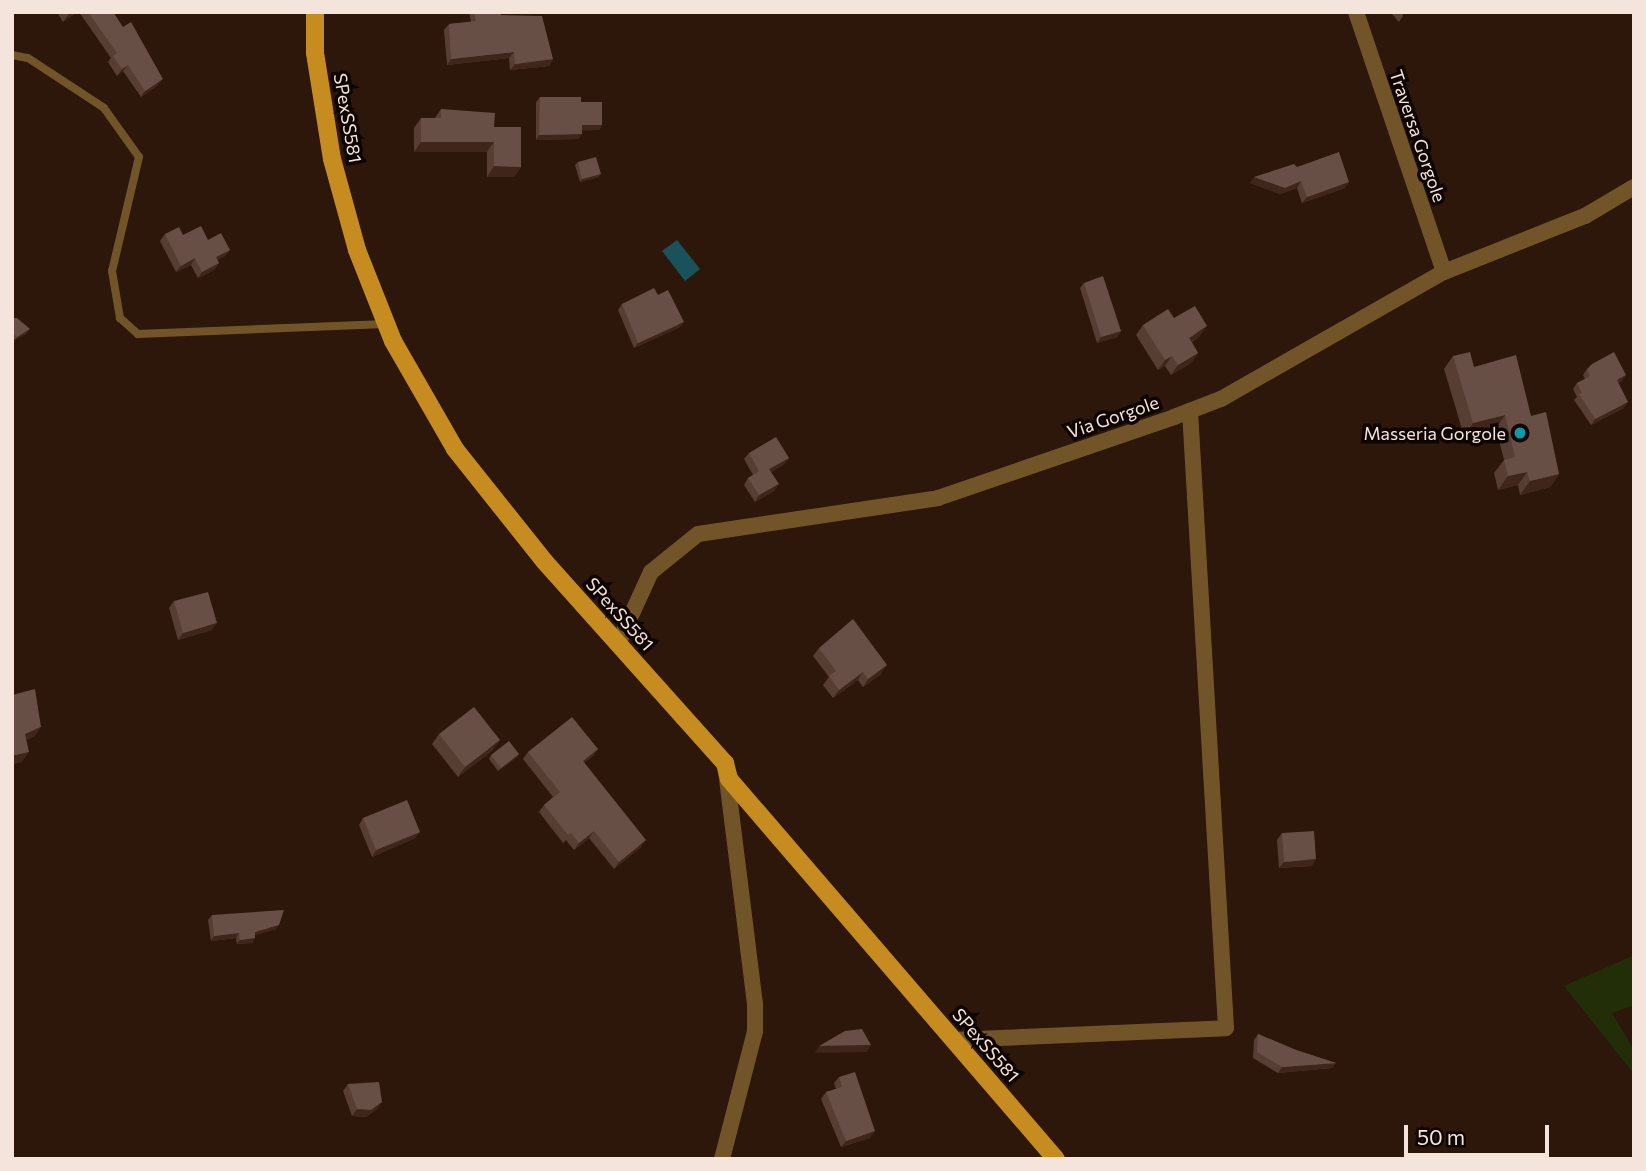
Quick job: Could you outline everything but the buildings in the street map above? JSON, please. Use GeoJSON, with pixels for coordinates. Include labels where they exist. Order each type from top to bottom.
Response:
{"type":"FeatureCollection","features":[{"type":"Feature","properties":{"kind":"main road","name":"SPexSS581"},"geometry":{"type":"LineString","coordinates":[[315,12],[315,53],[332,159],[357,250],[386,324],[455,449],[618,644],[724,763],[729,779],[1056,1159]]}},
{"type":"Feature","properties":{"kind":"street","name":"Traversa Gorgole"},"geometry":{"type":"LineString","coordinates":[[1356,12],[1444,272]]}},
{"type":"Feature","properties":{"kind":"street","name":"Via Gorgole"},"geometry":{"type":"LineString","coordinates":[[618,644],[651,572],[698,534],[938,498],[1190,411],[1222,399],[1444,272],[1586,216],[1634,187]]}},
{"type":"Feature","properties":{"kind":"street"},"geometry":{"type":"LineString","coordinates":[[954,1040],[1226,1028],[1190,411]]}},
{"type":"Feature","properties":{"kind":"street"},"geometry":{"type":"LineString","coordinates":[[722,1159],[755,1031],[755,1004],[724,763]]}},
{"type":"Feature","properties":{"kind":"lane"},"geometry":{"type":"LineString","coordinates":[[12,55],[27,58],[104,108],[139,157],[113,271],[120,318],[138,334],[386,324]]}},
{"type":"Feature","properties":{"kind":"green space"},"geometry":{"type":"Polygon","coordinates":[[[1634,955],[1634,1005],[1612,1013],[1634,1050],[1634,1074],[1564,986],[1634,955]]]}},
{"type":"Feature","properties":{"kind":"water"},"geometry":{"type":"Polygon","coordinates":[[[677,240],[700,269],[685,281],[662,251],[677,240]]]}},
{"type":"Feature","properties":{"kind":"place","name":"Masseria Gorgole"},"geometry":{"type":"Point","coordinates":[1520,433]}}]}
